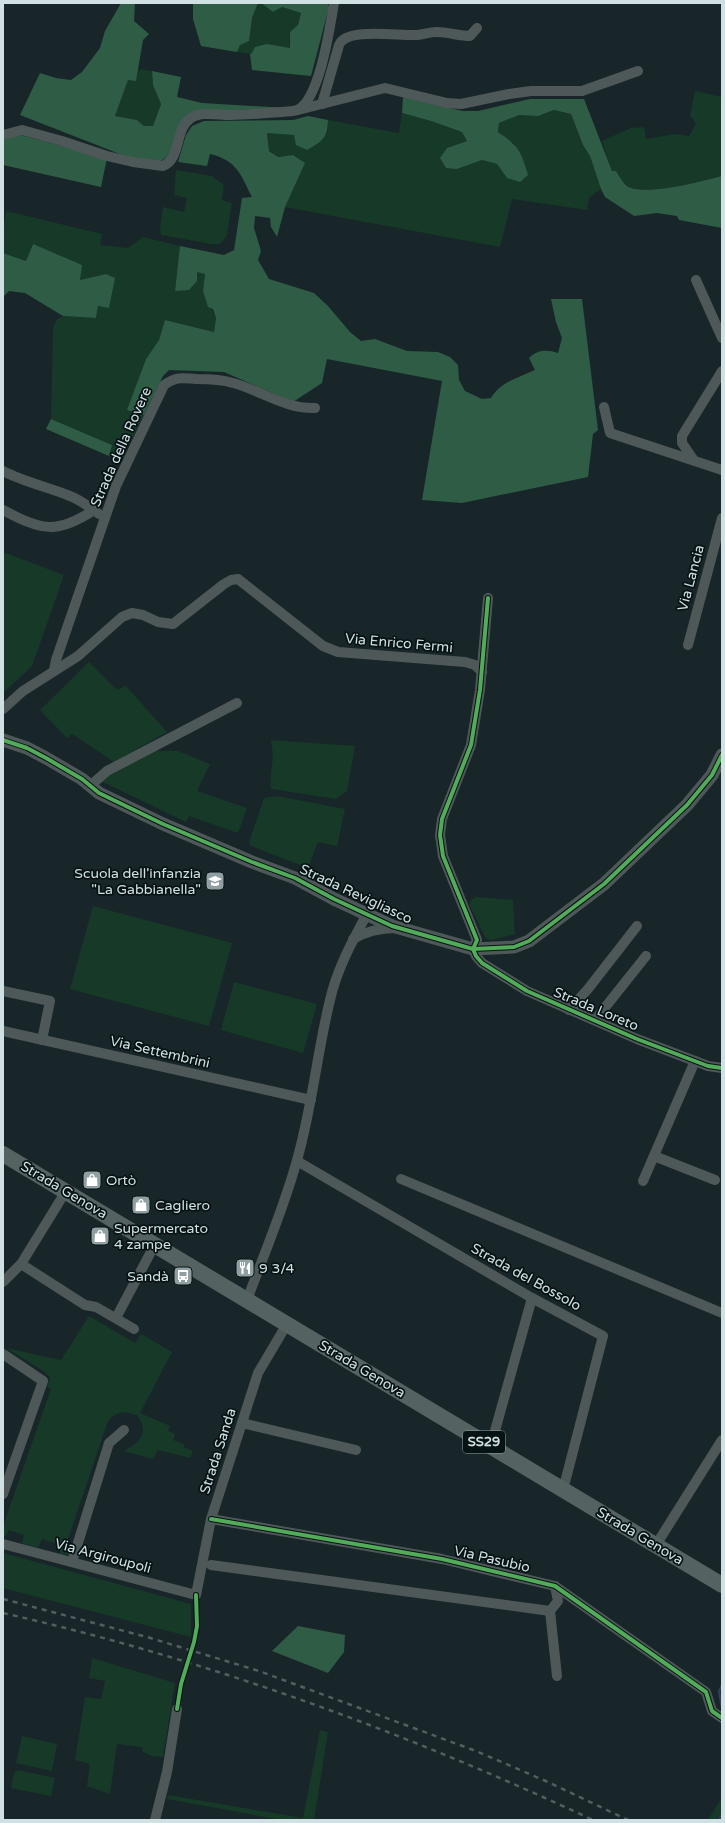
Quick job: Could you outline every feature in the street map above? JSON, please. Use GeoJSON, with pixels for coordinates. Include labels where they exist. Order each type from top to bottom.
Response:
{"type":"FeatureCollection","features":[{"type":"Feature","properties":{"kind":"main road","name":"Strada Genova"},"geometry":{"type":"LineString","coordinates":[[3,1154],[154,1246],[247,1300],[722,1585]]}},
{"type":"Feature","properties":{"kind":"street"},"geometry":{"type":"LineString","coordinates":[[296,111],[304,105],[314,89],[327,40],[334,3]]}},
{"type":"Feature","properties":{"kind":"street"},"geometry":{"type":"LineString","coordinates":[[322,104],[340,41],[347,37],[362,34],[415,35],[436,32],[470,36],[477,28]]}},
{"type":"Feature","properties":{"kind":"street"},"geometry":{"type":"LineString","coordinates":[[3,135],[22,130],[107,156],[133,162],[164,166],[172,160],[185,124],[191,117],[200,114],[249,115],[296,111],[385,88],[447,103],[461,104],[531,91],[582,91],[638,71]]}},
{"type":"Feature","properties":{"kind":"street"},"geometry":{"type":"LineString","coordinates":[[696,280],[722,338]]}},
{"type":"Feature","properties":{"kind":"street"},"geometry":{"type":"LineString","coordinates":[[693,459],[682,443],[682,436],[722,371]]}},
{"type":"Feature","properties":{"kind":"street","name":"Strada della Rovere"},"geometry":{"type":"LineString","coordinates":[[54,670],[56,660],[116,486],[164,385],[174,378],[218,380],[233,383],[292,405],[304,408],[315,408]]}},
{"type":"Feature","properties":{"kind":"street"},"geometry":{"type":"LineString","coordinates":[[604,407],[610,433],[693,459],[722,470]]}},
{"type":"Feature","properties":{"kind":"street"},"geometry":{"type":"LineString","coordinates":[[3,471],[17,479],[71,496],[97,512],[81,519],[52,528],[27,523],[3,510]]}},
{"type":"Feature","properties":{"kind":"street","name":"Via Lancia"},"geometry":{"type":"LineString","coordinates":[[688,645],[722,518]]}},
{"type":"Feature","properties":{"kind":"street","name":"Via Enrico Fermi"},"geometry":{"type":"LineString","coordinates":[[54,670],[78,656],[122,617],[132,613],[143,615],[158,622],[173,624],[224,584],[231,580],[238,579],[323,646],[332,650],[338,652],[465,662],[475,665],[482,672]]}},
{"type":"Feature","properties":{"kind":"street"},"geometry":{"type":"LineString","coordinates":[[473,949],[477,940],[443,856],[440,835],[442,819],[471,745],[482,672],[488,598]]}},
{"type":"Feature","properties":{"kind":"street"},"geometry":{"type":"LineString","coordinates":[[3,709],[23,691],[54,670]]}},
{"type":"Feature","properties":{"kind":"street"},"geometry":{"type":"LineString","coordinates":[[90,786],[107,771],[237,703]]}},
{"type":"Feature","properties":{"kind":"street","name":"Strada Revigliasco"},"geometry":{"type":"LineString","coordinates":[[3,740],[27,748],[82,779],[99,793],[164,824],[252,862],[295,878],[367,914],[400,928],[473,949],[514,947],[529,940],[604,884],[687,805],[712,775],[722,755]]}},
{"type":"Feature","properties":{"kind":"street"},"geometry":{"type":"LineString","coordinates":[[247,1300],[267,1249],[297,1161],[311,1100],[330,999],[342,960],[367,914]]}},
{"type":"Feature","properties":{"kind":"street","name":"Strada Loreto"},"geometry":{"type":"LineString","coordinates":[[569,1010],[588,989],[637,926]]}},
{"type":"Feature","properties":{"kind":"street"},"geometry":{"type":"LineString","coordinates":[[353,939],[363,933],[376,929],[400,928]]}},
{"type":"Feature","properties":{"kind":"street","name":"Strada Loreto"},"geometry":{"type":"LineString","coordinates":[[473,949],[476,956],[482,963],[527,991],[637,1039],[695,1061],[722,1068]]}},
{"type":"Feature","properties":{"kind":"street","name":"Strada Loreto"},"geometry":{"type":"LineString","coordinates":[[595,1020],[646,956]]}},
{"type":"Feature","properties":{"kind":"street"},"geometry":{"type":"LineString","coordinates":[[3,990],[50,1001],[42,1040]]}},
{"type":"Feature","properties":{"kind":"street","name":"Via Settembrini"},"geometry":{"type":"LineString","coordinates":[[3,1031],[311,1100]]}},
{"type":"Feature","properties":{"kind":"street"},"geometry":{"type":"LineString","coordinates":[[643,1181],[695,1061]]}},
{"type":"Feature","properties":{"kind":"street"},"geometry":{"type":"LineString","coordinates":[[654,1156],[715,1180]]}},
{"type":"Feature","properties":{"kind":"street","name":"Strada del Bossolo"},"geometry":{"type":"LineString","coordinates":[[297,1161],[532,1298],[603,1336],[563,1490]]}},
{"type":"Feature","properties":{"kind":"street"},"geometry":{"type":"LineString","coordinates":[[400,1179],[722,1313]]}},
{"type":"Feature","properties":{"kind":"street"},"geometry":{"type":"LineString","coordinates":[[3,1282],[21,1264],[66,1191]]}},
{"type":"Feature","properties":{"kind":"street"},"geometry":{"type":"LineString","coordinates":[[116,1318],[154,1246]]}},
{"type":"Feature","properties":{"kind":"street"},"geometry":{"type":"LineString","coordinates":[[21,1264],[85,1305],[96,1307],[134,1329]]}},
{"type":"Feature","properties":{"kind":"street"},"geometry":{"type":"LineString","coordinates":[[489,1445],[493,1438],[532,1298]]}},
{"type":"Feature","properties":{"kind":"street","name":"Strada Sanda"},"geometry":{"type":"LineString","coordinates":[[196,1595],[211,1519],[258,1373],[286,1324]]}},
{"type":"Feature","properties":{"kind":"street"},"geometry":{"type":"LineString","coordinates":[[3,1354],[43,1381],[3,1494]]}},
{"type":"Feature","properties":{"kind":"street"},"geometry":{"type":"LineString","coordinates":[[242,1423],[356,1450]]}},
{"type":"Feature","properties":{"kind":"street"},"geometry":{"type":"LineString","coordinates":[[72,1562],[108,1443],[124,1430]]}},
{"type":"Feature","properties":{"kind":"street"},"geometry":{"type":"LineString","coordinates":[[656,1545],[722,1440]]}},
{"type":"Feature","properties":{"kind":"street","name":"Via Pasubio"},"geometry":{"type":"LineString","coordinates":[[211,1519],[442,1559],[555,1586],[706,1692],[712,1711],[720,1717]]}},
{"type":"Feature","properties":{"kind":"street","name":"Via Argiroupoli"},"geometry":{"type":"LineString","coordinates":[[3,1544],[196,1595]]}},
{"type":"Feature","properties":{"kind":"street"},"geometry":{"type":"LineString","coordinates":[[211,1565],[550,1611]]}},
{"type":"Feature","properties":{"kind":"street"},"geometry":{"type":"LineString","coordinates":[[555,1586],[558,1601],[550,1611],[557,1676]]}},
{"type":"Feature","properties":{"kind":"street"},"geometry":{"type":"LineString","coordinates":[[155,1820],[167,1772],[177,1709]]}},
{"type":"Feature","properties":{"kind":"green space"},"geometry":{"type":"Polygon","coordinates":[[[121,3],[135,3],[134,21],[149,34],[143,40],[136,81],[128,80],[115,116],[137,120],[144,126],[153,126],[161,104],[153,85],[152,71],[181,77],[177,97],[202,103],[288,108],[194,112],[167,157],[159,162],[130,158],[20,115],[40,73],[56,78],[71,80],[82,72],[100,48],[105,31],[121,3]]]}},
{"type":"Feature","properties":{"kind":"green space"},"geometry":{"type":"Polygon","coordinates":[[[193,3],[258,3],[252,18],[249,41],[240,45],[237,52],[201,46],[193,19],[193,3]]]}},
{"type":"Feature","properties":{"kind":"green space"},"geometry":{"type":"Polygon","coordinates":[[[258,3],[261,3],[273,12],[282,7],[301,13],[298,25],[289,40],[290,49],[267,44],[250,54],[237,52],[240,44],[249,41],[252,18],[258,3]]]}},
{"type":"Feature","properties":{"kind":"green space"},"geometry":{"type":"Polygon","coordinates":[[[261,3],[327,3],[329,7],[311,76],[252,70],[250,54],[255,47],[267,44],[290,48],[290,32],[298,25],[301,13],[282,7],[273,12],[261,3]]]}},
{"type":"Feature","properties":{"kind":"green space"},"geometry":{"type":"Polygon","coordinates":[[[139,69],[152,71],[153,85],[161,104],[153,126],[144,126],[137,120],[115,116],[128,80],[136,80],[139,69]]]}},
{"type":"Feature","properties":{"kind":"green space"},"geometry":{"type":"Polygon","coordinates":[[[695,91],[722,97],[722,176],[660,189],[636,189],[626,185],[616,171],[612,172],[602,141],[631,128],[644,127],[646,139],[675,134],[689,136],[696,124],[690,115],[695,91]]]}},
{"type":"Feature","properties":{"kind":"green space"},"geometry":{"type":"Polygon","coordinates":[[[403,97],[463,111],[478,111],[530,99],[584,99],[612,171],[616,171],[627,186],[635,189],[660,189],[722,176],[722,228],[679,220],[677,216],[657,213],[634,216],[605,197],[590,156],[583,145],[571,114],[554,110],[538,116],[519,115],[499,123],[498,132],[515,145],[523,160],[528,175],[520,182],[507,178],[497,164],[482,160],[457,169],[446,168],[440,158],[447,148],[467,141],[462,132],[402,113],[403,97]]]}},
{"type":"Feature","properties":{"kind":"green space"},"geometry":{"type":"Polygon","coordinates":[[[554,110],[571,114],[583,145],[590,156],[601,189],[589,198],[587,210],[512,199],[500,247],[285,207],[304,163],[293,155],[278,157],[269,150],[267,132],[294,135],[322,141],[327,133],[328,120],[399,133],[402,113],[462,132],[467,141],[447,148],[457,169],[482,160],[497,164],[507,178],[515,144],[498,132],[499,123],[519,115],[538,116],[554,110]]]}},
{"type":"Feature","properties":{"kind":"green space"},"geometry":{"type":"Polygon","coordinates":[[[308,116],[328,120],[327,132],[323,139],[307,150],[296,145],[294,135],[267,133],[269,151],[278,157],[293,155],[305,163],[285,207],[277,237],[271,227],[270,218],[255,216],[254,228],[261,251],[258,260],[269,279],[314,293],[328,306],[350,332],[361,341],[375,339],[407,351],[438,352],[450,357],[458,365],[459,380],[465,391],[482,399],[491,398],[495,392],[505,384],[535,370],[529,358],[536,353],[550,351],[558,353],[562,338],[556,322],[551,299],[582,299],[598,430],[593,434],[588,477],[462,503],[422,500],[442,381],[327,359],[322,383],[293,402],[224,372],[169,370],[163,376],[144,415],[127,410],[146,359],[159,340],[165,320],[214,332],[216,318],[213,309],[208,307],[203,291],[205,274],[197,272],[197,281],[189,290],[175,291],[180,246],[224,255],[234,250],[242,198],[252,197],[237,169],[226,160],[210,154],[207,166],[178,162],[186,135],[192,126],[204,121],[293,120],[308,116]]]}},
{"type":"Feature","properties":{"kind":"green space"},"geometry":{"type":"Polygon","coordinates":[[[21,135],[107,158],[101,187],[3,165],[3,141],[5,139],[21,135]]]}},
{"type":"Feature","properties":{"kind":"green space"},"geometry":{"type":"Polygon","coordinates":[[[176,170],[212,176],[224,185],[222,200],[232,203],[227,235],[220,244],[212,244],[161,235],[160,228],[163,207],[184,212],[187,198],[174,195],[176,170]]]}},
{"type":"Feature","properties":{"kind":"green space"},"geometry":{"type":"Polygon","coordinates":[[[6,211],[102,234],[100,245],[128,248],[143,237],[180,246],[175,291],[197,272],[205,274],[203,291],[216,318],[214,332],[165,320],[159,340],[146,359],[128,409],[144,415],[121,461],[109,456],[112,445],[51,419],[53,327],[57,319],[63,316],[96,318],[98,306],[108,307],[106,274],[80,280],[33,244],[26,261],[3,253],[3,233],[6,211]]]}},
{"type":"Feature","properties":{"kind":"green space"},"geometry":{"type":"Polygon","coordinates":[[[33,244],[82,265],[80,280],[106,274],[115,278],[109,308],[98,306],[96,318],[63,316],[25,293],[9,291],[3,297],[3,253],[26,261],[33,244]]]}},
{"type":"Feature","properties":{"kind":"green space"},"geometry":{"type":"Polygon","coordinates":[[[51,419],[112,445],[109,456],[46,429],[51,419]]]}},
{"type":"Feature","properties":{"kind":"green space"},"geometry":{"type":"Polygon","coordinates":[[[3,552],[64,575],[32,666],[3,693],[3,552]]]}},
{"type":"Feature","properties":{"kind":"green space"},"geometry":{"type":"Polygon","coordinates":[[[89,662],[117,690],[126,686],[167,732],[114,762],[72,734],[67,738],[40,710],[89,662]]]}},
{"type":"Feature","properties":{"kind":"green space"},"geometry":{"type":"Polygon","coordinates":[[[271,740],[355,746],[347,791],[336,799],[272,789],[270,785],[273,755],[271,740]]]}},
{"type":"Feature","properties":{"kind":"green space"},"geometry":{"type":"Polygon","coordinates":[[[155,751],[178,751],[210,764],[197,791],[247,808],[238,833],[189,816],[186,822],[103,782],[103,779],[155,751]]]}},
{"type":"Feature","properties":{"kind":"green space"},"geometry":{"type":"Polygon","coordinates":[[[277,796],[345,809],[337,846],[318,842],[308,868],[251,846],[249,842],[264,798],[277,796]]]}},
{"type":"Feature","properties":{"kind":"green space"},"geometry":{"type":"Polygon","coordinates":[[[476,897],[513,900],[515,934],[492,940],[486,939],[469,904],[471,900],[476,897]]]}},
{"type":"Feature","properties":{"kind":"green space"},"geometry":{"type":"Polygon","coordinates":[[[93,906],[232,943],[209,1026],[70,989],[93,906]]]}},
{"type":"Feature","properties":{"kind":"green space"},"geometry":{"type":"Polygon","coordinates":[[[234,982],[317,1004],[303,1053],[221,1030],[234,982]]]}},
{"type":"Feature","properties":{"kind":"green space"},"geometry":{"type":"Polygon","coordinates":[[[89,1316],[135,1343],[141,1334],[172,1352],[140,1413],[170,1426],[168,1431],[175,1434],[173,1440],[184,1444],[184,1447],[193,1451],[190,1458],[158,1450],[153,1459],[124,1451],[139,1440],[143,1432],[141,1421],[137,1415],[121,1412],[112,1417],[108,1421],[67,1542],[74,1545],[71,1553],[68,1555],[60,1554],[61,1545],[42,1539],[38,1548],[22,1543],[24,1535],[9,1530],[5,1537],[3,1535],[3,1526],[51,1389],[47,1387],[50,1378],[45,1372],[6,1348],[61,1360],[89,1316]]]}},
{"type":"Feature","properties":{"kind":"green space"},"geometry":{"type":"Polygon","coordinates":[[[3,1553],[191,1604],[191,1637],[3,1588],[3,1553]]]}},
{"type":"Feature","properties":{"kind":"green space"},"geometry":{"type":"Polygon","coordinates":[[[298,1626],[345,1635],[344,1652],[328,1673],[272,1651],[298,1626]]]}},
{"type":"Feature","properties":{"kind":"green space"},"geometry":{"type":"Polygon","coordinates":[[[92,1658],[175,1683],[163,1757],[152,1756],[143,1752],[142,1747],[117,1744],[110,1794],[87,1786],[90,1764],[75,1760],[85,1697],[101,1699],[105,1681],[89,1678],[92,1658]]]}},
{"type":"Feature","properties":{"kind":"green space"},"geometry":{"type":"Polygon","coordinates":[[[320,1730],[328,1732],[314,1820],[282,1820],[167,1799],[168,1795],[303,1818],[320,1730]]]}},
{"type":"Feature","properties":{"kind":"green space"},"geometry":{"type":"Polygon","coordinates":[[[22,1736],[57,1744],[52,1771],[16,1763],[22,1736]]]}},
{"type":"Feature","properties":{"kind":"green space"},"geometry":{"type":"Polygon","coordinates":[[[18,1770],[55,1778],[51,1796],[11,1788],[14,1773],[18,1770]]]}},
{"type":"Feature","properties":{"kind":"green space"},"geometry":{"type":"Polygon","coordinates":[[[722,1797],[722,1820],[708,1820],[722,1797]]]}},
{"type":"Feature","properties":{"kind":"waterway"},"geometry":{"type":"LineString","coordinates":[[722,1685],[719,1692],[722,1707]]}},
{"type":"Feature","properties":{"kind":"waterway"},"geometry":{"type":"LineString","coordinates":[[719,1820],[722,1815]]}},
{"type":"Feature","properties":{"kind":"railway"},"geometry":{"type":"LineString","coordinates":[[3,1599],[147,1637],[259,1671],[476,1751],[548,1782],[628,1820]]}},
{"type":"Feature","properties":{"kind":"railway"},"geometry":{"type":"LineString","coordinates":[[3,1613],[79,1631],[154,1652],[304,1701],[450,1757],[593,1820]]}},
{"type":"Feature","properties":{"kind":"cycle path"},"geometry":{"type":"LineString","coordinates":[[473,949],[477,940],[443,856],[440,835],[442,819],[471,745],[480,690],[488,598]]}},
{"type":"Feature","properties":{"kind":"cycle path"},"geometry":{"type":"LineString","coordinates":[[3,740],[27,748],[82,779],[99,793],[163,824],[252,862],[295,878],[334,899],[392,926],[473,949],[514,947],[529,941],[604,884],[687,805],[712,775],[722,755]]}},
{"type":"Feature","properties":{"kind":"cycle path"},"geometry":{"type":"LineString","coordinates":[[473,949],[476,956],[482,963],[527,991],[637,1039],[708,1066],[722,1068]]}},
{"type":"Feature","properties":{"kind":"cycle path"},"geometry":{"type":"LineString","coordinates":[[211,1519],[442,1559],[555,1586],[706,1692],[712,1711],[722,1718]]}},
{"type":"Feature","properties":{"kind":"cycle path"},"geometry":{"type":"LineString","coordinates":[[177,1709],[181,1684],[194,1642],[197,1626],[196,1595]]}},
{"type":"Feature","properties":{"kind":"place","name":"Scuola dell'infanzia \"La Gabbianella\""},"geometry":{"type":"Point","coordinates":[215,881]}},
{"type":"Feature","properties":{"kind":"place","name":"Ortò"},"geometry":{"type":"Point","coordinates":[92,1180]}},
{"type":"Feature","properties":{"kind":"place","name":"Cagliero"},"geometry":{"type":"Point","coordinates":[141,1205]}},
{"type":"Feature","properties":{"kind":"place","name":"Supermercato 4 zampe"},"geometry":{"type":"Point","coordinates":[100,1236]}},
{"type":"Feature","properties":{"kind":"place","name":"9 3/4"},"geometry":{"type":"Point","coordinates":[245,1268]}},
{"type":"Feature","properties":{"kind":"place","name":"Sandà"},"geometry":{"type":"Point","coordinates":[183,1276]}}]}
